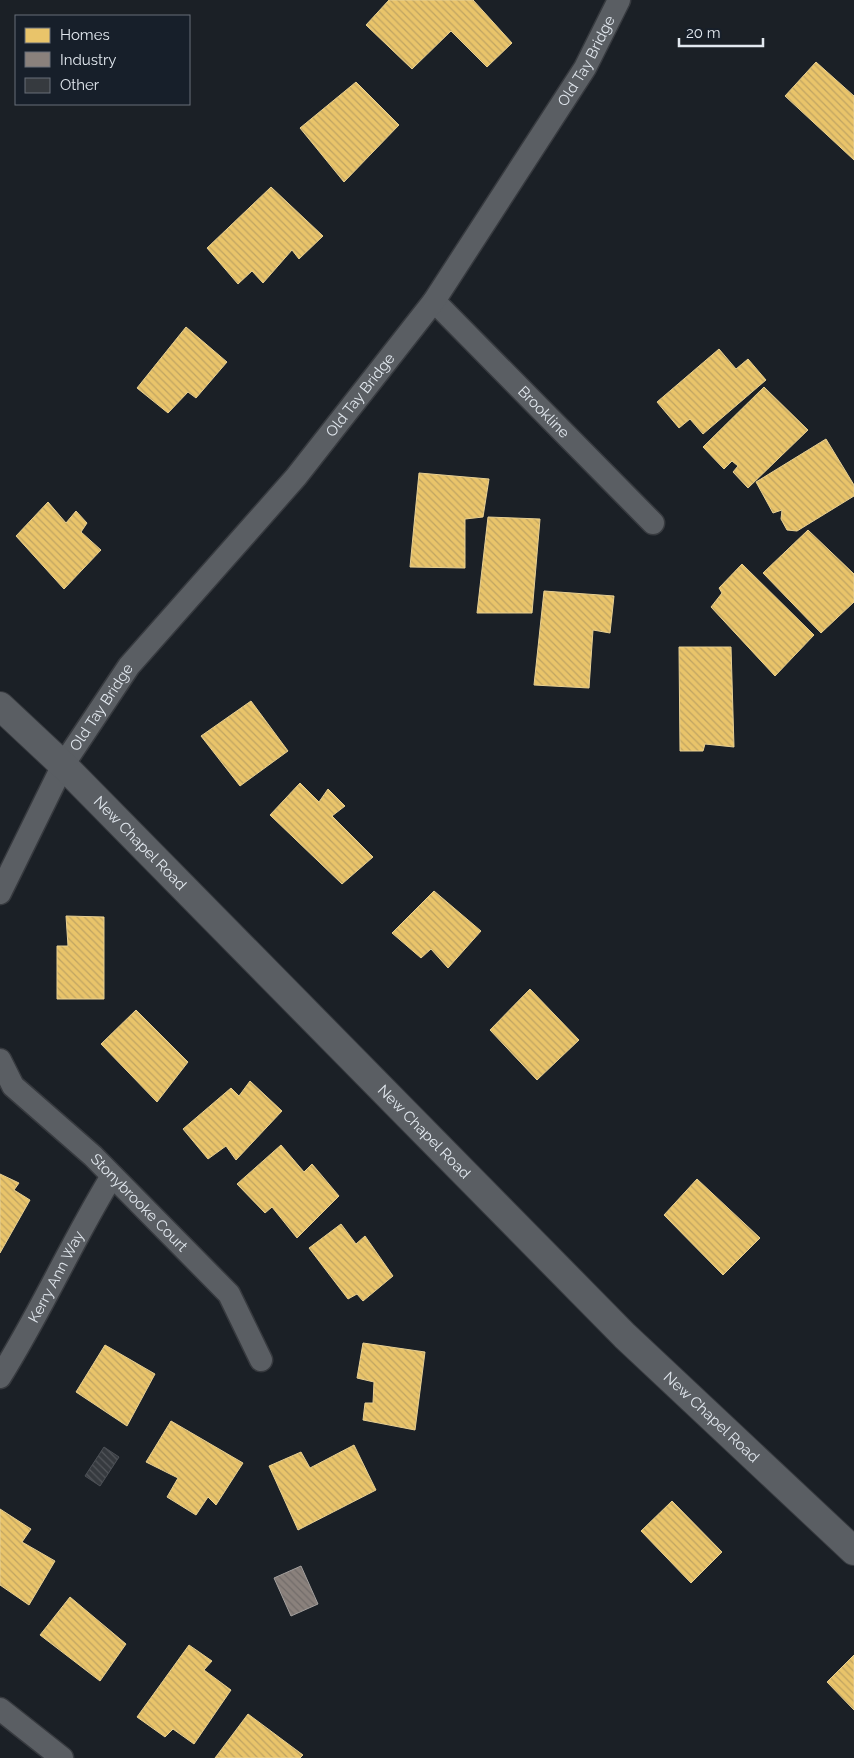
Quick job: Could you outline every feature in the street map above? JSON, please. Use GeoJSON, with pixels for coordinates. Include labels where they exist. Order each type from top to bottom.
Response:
{"type":"FeatureCollection","features":[{"type":"Feature","properties":{"kind":"street","name":"Old Tay Bridge"},"geometry":{"type":"LineString","coordinates":[[64,765],[129,666],[296,477],[434,301],[585,68],[619,0]]}},
{"type":"Feature","properties":{"kind":"street","name":"Brookline"},"geometry":{"type":"LineString","coordinates":[[434,301],[653,523]]}},
{"type":"Feature","properties":{"kind":"street","name":"New Chapel Road"},"geometry":{"type":"LineString","coordinates":[[0,706],[64,765],[625,1336],[854,1551]]}},
{"type":"Feature","properties":{"kind":"street"},"geometry":{"type":"LineString","coordinates":[[0,893],[64,765]]}},
{"type":"Feature","properties":{"kind":"street","name":"Stonybrooke Court"},"geometry":{"type":"LineString","coordinates":[[0,1060],[13,1086],[93,1156],[229,1294],[261,1360]]}},
{"type":"Feature","properties":{"kind":"street","name":"Kerry Ann Way"},"geometry":{"type":"LineString","coordinates":[[0,1377],[24,1339],[91,1211],[112,1176]]}},
{"type":"Feature","properties":{"kind":"street"},"geometry":{"type":"LineString","coordinates":[[0,1710],[62,1758]]}},
{"type":"Feature","properties":{"kind":"building: Homes"},"geometry":{"type":"Polygon","coordinates":[[[389,0],[473,0],[512,43],[487,67],[451,31],[412,69],[366,25],[389,0]]]}},
{"type":"Feature","properties":{"kind":"building: Homes"},"geometry":{"type":"Polygon","coordinates":[[[816,62],[854,96],[854,160],[785,96],[816,62]]]}},
{"type":"Feature","properties":{"kind":"building: Homes"},"geometry":{"type":"Polygon","coordinates":[[[356,82],[399,125],[344,182],[300,128],[356,82]]]}},
{"type":"Feature","properties":{"kind":"building: Homes"},"geometry":{"type":"Polygon","coordinates":[[[271,187],[323,236],[299,259],[292,250],[263,283],[252,271],[238,284],[207,248],[271,187]]]}},
{"type":"Feature","properties":{"kind":"building: Homes"},"geometry":{"type":"Polygon","coordinates":[[[186,327],[227,362],[196,398],[188,392],[168,413],[137,388],[186,327]]]}},
{"type":"Feature","properties":{"kind":"building: Homes"},"geometry":{"type":"Polygon","coordinates":[[[719,349],[736,369],[748,359],[766,380],[703,434],[690,419],[679,428],[657,402],[719,349]]]}},
{"type":"Feature","properties":{"kind":"building: Homes"},"geometry":{"type":"Polygon","coordinates":[[[764,387],[808,430],[748,488],[733,472],[738,466],[732,461],[724,469],[703,447],[764,387]]]}},
{"type":"Feature","properties":{"kind":"building: Homes"},"geometry":{"type":"Polygon","coordinates":[[[826,439],[854,485],[854,496],[797,531],[787,530],[781,519],[782,510],[773,513],[756,482],[826,439]]]}},
{"type":"Feature","properties":{"kind":"building: Homes"},"geometry":{"type":"Polygon","coordinates":[[[419,473],[489,479],[483,517],[465,519],[465,568],[410,567],[419,473]]]}},
{"type":"Feature","properties":{"kind":"building: Homes"},"geometry":{"type":"Polygon","coordinates":[[[48,502],[66,523],[76,511],[87,523],[81,532],[101,550],[64,589],[16,536],[48,502]]]}},
{"type":"Feature","properties":{"kind":"building: Homes"},"geometry":{"type":"Polygon","coordinates":[[[488,517],[540,519],[532,613],[477,613],[488,517]]]}},
{"type":"Feature","properties":{"kind":"building: Homes"},"geometry":{"type":"Polygon","coordinates":[[[808,530],[854,574],[854,602],[821,633],[763,573],[808,530]]]}},
{"type":"Feature","properties":{"kind":"building: Homes"},"geometry":{"type":"Polygon","coordinates":[[[742,564],[814,635],[775,676],[711,607],[722,593],[719,588],[742,564]]]}},
{"type":"Feature","properties":{"kind":"building: Homes"},"geometry":{"type":"Polygon","coordinates":[[[544,591],[614,596],[610,633],[593,630],[589,688],[534,685],[544,591]]]}},
{"type":"Feature","properties":{"kind":"building: Homes"},"geometry":{"type":"Polygon","coordinates":[[[679,647],[731,647],[734,747],[705,744],[703,751],[680,751],[679,647]]]}},
{"type":"Feature","properties":{"kind":"building: Homes"},"geometry":{"type":"Polygon","coordinates":[[[251,701],[288,751],[240,786],[201,736],[251,701]]]}},
{"type":"Feature","properties":{"kind":"building: Homes"},"geometry":{"type":"Polygon","coordinates":[[[300,783],[319,802],[328,789],[345,806],[332,816],[373,857],[342,884],[270,815],[300,783]]]}},
{"type":"Feature","properties":{"kind":"building: Homes"},"geometry":{"type":"Polygon","coordinates":[[[434,891],[481,931],[448,968],[431,949],[421,958],[392,933],[434,891]]]}},
{"type":"Feature","properties":{"kind":"building: Homes"},"geometry":{"type":"Polygon","coordinates":[[[66,916],[104,917],[104,999],[57,999],[57,946],[68,946],[66,916]]]}},
{"type":"Feature","properties":{"kind":"building: Homes"},"geometry":{"type":"Polygon","coordinates":[[[530,989],[579,1040],[537,1080],[490,1030],[530,989]]]}},
{"type":"Feature","properties":{"kind":"building: Homes"},"geometry":{"type":"Polygon","coordinates":[[[136,1010],[188,1062],[157,1102],[101,1044],[136,1010]]]}},
{"type":"Feature","properties":{"kind":"building: Homes"},"geometry":{"type":"Polygon","coordinates":[[[250,1081],[282,1111],[236,1160],[226,1146],[208,1159],[183,1129],[231,1088],[239,1096],[250,1081]]]}},
{"type":"Feature","properties":{"kind":"building: Homes"},"geometry":{"type":"Polygon","coordinates":[[[281,1145],[304,1172],[312,1164],[339,1196],[297,1238],[272,1207],[265,1213],[237,1184],[281,1145]]]}},
{"type":"Feature","properties":{"kind":"building: Homes"},"geometry":{"type":"Polygon","coordinates":[[[0,1174],[19,1183],[14,1190],[30,1200],[0,1253],[0,1174]]]}},
{"type":"Feature","properties":{"kind":"building: Homes"},"geometry":{"type":"Polygon","coordinates":[[[697,1179],[760,1238],[723,1275],[664,1215],[697,1179]]]}},
{"type":"Feature","properties":{"kind":"building: Homes"},"geometry":{"type":"Polygon","coordinates":[[[341,1224],[356,1244],[365,1236],[393,1276],[363,1301],[357,1294],[348,1299],[309,1248],[341,1224]]]}},
{"type":"Feature","properties":{"kind":"building: Homes"},"geometry":{"type":"Polygon","coordinates":[[[363,1343],[425,1352],[415,1430],[363,1420],[365,1403],[373,1403],[374,1382],[357,1378],[363,1343]]]}},
{"type":"Feature","properties":{"kind":"building: Homes"},"geometry":{"type":"Polygon","coordinates":[[[105,1345],[155,1374],[127,1426],[76,1392],[105,1345]]]}},
{"type":"Feature","properties":{"kind":"building: Homes"},"geometry":{"type":"Polygon","coordinates":[[[171,1421],[243,1463],[216,1505],[208,1497],[196,1515],[167,1497],[178,1478],[146,1462],[171,1421]]]}},
{"type":"Feature","properties":{"kind":"building: Homes"},"geometry":{"type":"Polygon","coordinates":[[[354,1445],[376,1490],[298,1530],[269,1466],[301,1452],[310,1468],[354,1445]]]}},
{"type":"Feature","properties":{"kind":"building: Homes"},"geometry":{"type":"Polygon","coordinates":[[[672,1501],[722,1552],[691,1583],[641,1531],[672,1501]]]}},
{"type":"Feature","properties":{"kind":"building: Homes"},"geometry":{"type":"Polygon","coordinates":[[[0,1509],[31,1529],[22,1542],[55,1561],[29,1605],[0,1585],[0,1509]]]}},
{"type":"Feature","properties":{"kind":"building: Homes"},"geometry":{"type":"Polygon","coordinates":[[[70,1597],[126,1644],[100,1681],[40,1635],[70,1597]]]}},
{"type":"Feature","properties":{"kind":"building: Homes"},"geometry":{"type":"Polygon","coordinates":[[[189,1645],[212,1661],[204,1670],[231,1690],[194,1744],[173,1729],[165,1737],[137,1717],[189,1645]]]}},
{"type":"Feature","properties":{"kind":"building: Homes"},"geometry":{"type":"Polygon","coordinates":[[[854,1655],[854,1710],[827,1682],[854,1655]]]}},
{"type":"Feature","properties":{"kind":"building: Homes"},"geometry":{"type":"Polygon","coordinates":[[[248,1714],[303,1755],[300,1758],[215,1758],[248,1714]]]}},
{"type":"Feature","properties":{"kind":"building: Industry"},"geometry":{"type":"Polygon","coordinates":[[[301,1566],[318,1604],[291,1616],[274,1578],[301,1566]]]}},
{"type":"Feature","properties":{"kind":"building: Other"},"geometry":{"type":"Polygon","coordinates":[[[104,1447],[119,1457],[100,1486],[85,1476],[104,1447]]]}}]}
